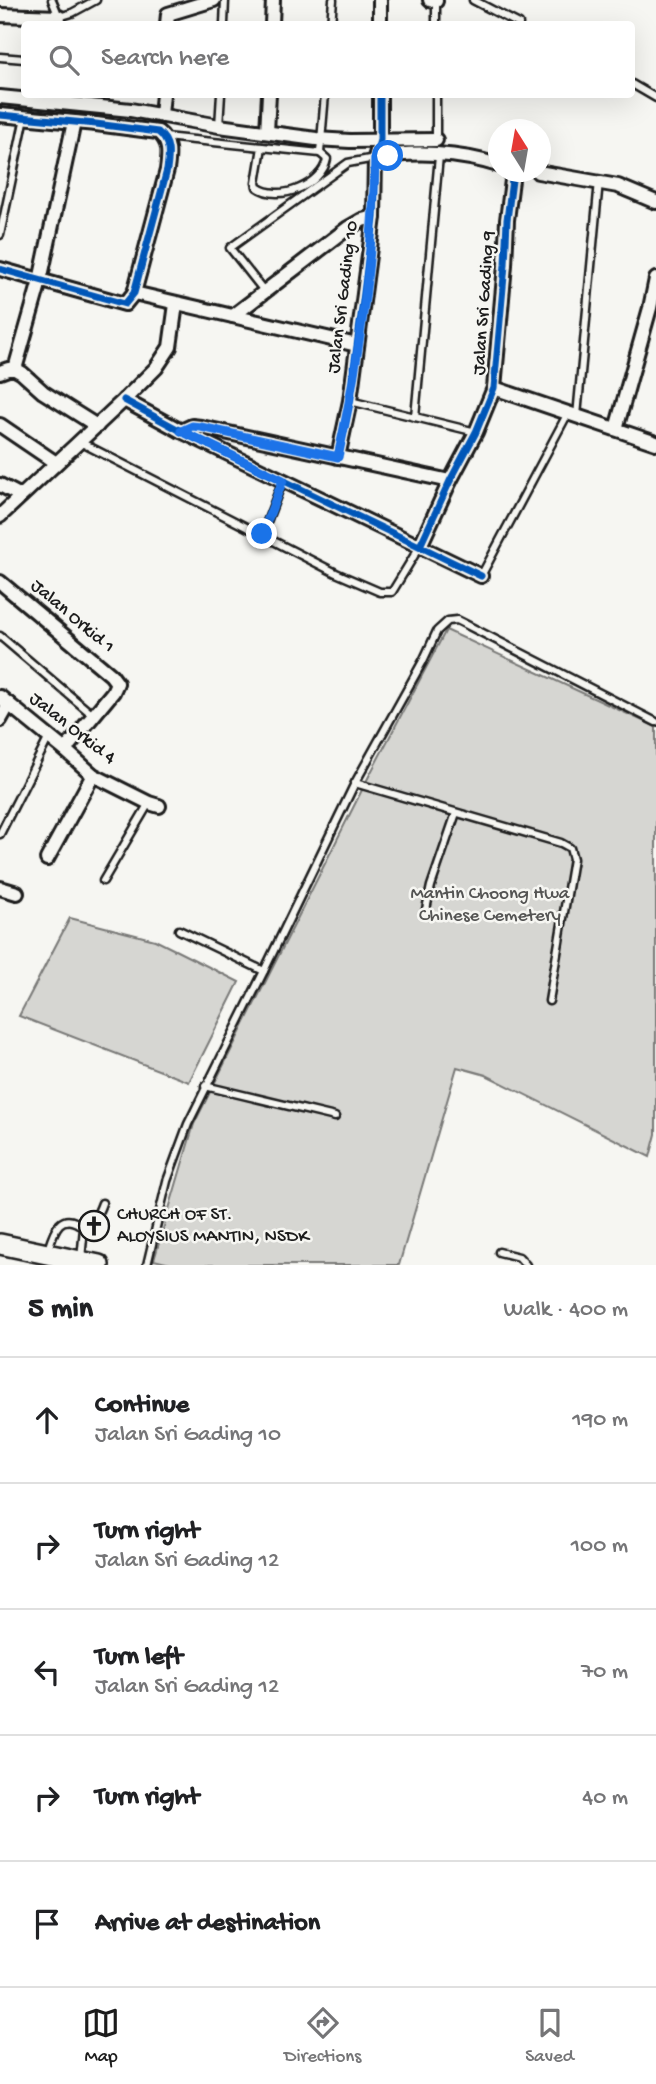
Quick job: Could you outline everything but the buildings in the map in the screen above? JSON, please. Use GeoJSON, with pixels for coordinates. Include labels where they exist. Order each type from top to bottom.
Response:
{"type":"FeatureCollection","features":[{"type":"Feature","properties":{"kind":"main road"},"geometry":{"type":"LineString","coordinates":[[0,1244],[90,1263]]}},
{"type":"Feature","properties":{"kind":"street"},"geometry":{"type":"LineString","coordinates":[[167,19],[214,0]]}},
{"type":"Feature","properties":{"kind":"street"},"geometry":{"type":"LineString","coordinates":[[272,21],[273,0]]}},
{"type":"Feature","properties":{"kind":"street"},"geometry":{"type":"LineString","coordinates":[[380,0],[380,21]]}},
{"type":"Feature","properties":{"kind":"street"},"geometry":{"type":"LineString","coordinates":[[0,15],[60,21]]}},
{"type":"Feature","properties":{"kind":"street"},"geometry":{"type":"LineString","coordinates":[[0,97],[21,98]]}},
{"type":"Feature","properties":{"kind":"street"},"geometry":{"type":"LineString","coordinates":[[25,98],[99,101],[161,115],[267,132],[321,146],[350,141],[436,140]]}},
{"type":"Feature","properties":{"kind":"street"},"geometry":{"type":"LineString","coordinates":[[161,115],[163,98]]}},
{"type":"Feature","properties":{"kind":"street"},"geometry":{"type":"LineString","coordinates":[[267,132],[269,98]]}},
{"type":"Feature","properties":{"kind":"street","name":"Jalan Sri Gading 10"},"geometry":{"type":"LineString","coordinates":[[338,457],[350,401],[374,217],[375,158],[380,140],[380,98]]}},
{"type":"Feature","properties":{"kind":"street"},"geometry":{"type":"LineString","coordinates":[[0,115],[158,132],[164,137],[169,154],[134,293],[125,304],[0,269]]}},
{"type":"Feature","properties":{"kind":"street"},"geometry":{"type":"LineString","coordinates":[[15,369],[40,281],[74,122]]}},
{"type":"Feature","properties":{"kind":"street"},"geometry":{"type":"LineString","coordinates":[[375,158],[402,155],[439,156],[488,162]]}},
{"type":"Feature","properties":{"kind":"street"},"geometry":{"type":"LineString","coordinates":[[551,174],[618,186],[656,202]]}},
{"type":"Feature","properties":{"kind":"street","name":"Jalan Sri Gading 9"},"geometry":{"type":"LineString","coordinates":[[420,546],[476,432],[494,388],[512,182]]}},
{"type":"Feature","properties":{"kind":"street"},"geometry":{"type":"LineString","coordinates":[[233,316],[348,228],[374,217]]}},
{"type":"Feature","properties":{"kind":"street"},"geometry":{"type":"LineString","coordinates":[[617,429],[656,279]]}},
{"type":"Feature","properties":{"kind":"street"},"geometry":{"type":"LineString","coordinates":[[134,293],[357,345]]}},
{"type":"Feature","properties":{"kind":"street"},"geometry":{"type":"LineString","coordinates":[[0,516],[156,368],[170,347],[176,304]]}},
{"type":"Feature","properties":{"kind":"street"},"geometry":{"type":"LineString","coordinates":[[0,372],[15,369],[43,392],[97,426]]}},
{"type":"Feature","properties":{"kind":"street"},"geometry":{"type":"LineString","coordinates":[[494,388],[656,443]]}},
{"type":"Feature","properties":{"kind":"street"},"geometry":{"type":"LineString","coordinates":[[124,400],[181,431],[481,576]]}},
{"type":"Feature","properties":{"kind":"street"},"geometry":{"type":"LineString","coordinates":[[0,425],[56,463]]}},
{"type":"Feature","properties":{"kind":"street"},"geometry":{"type":"LineString","coordinates":[[181,431],[192,426],[201,427],[450,481]]}},
{"type":"Feature","properties":{"kind":"street"},"geometry":{"type":"LineString","coordinates":[[0,485],[21,496]]}},
{"type":"Feature","properties":{"kind":"street","name":"Jalan Orkid 1"},"geometry":{"type":"LineString","coordinates":[[0,582],[111,675],[117,683],[94,716]]}},
{"type":"Feature","properties":{"kind":"street"},"geometry":{"type":"LineString","coordinates":[[0,720],[4,700]]}},
{"type":"Feature","properties":{"kind":"street","name":"Jalan Orkid 4"},"geometry":{"type":"LineString","coordinates":[[4,700],[93,775],[154,805]]}},
{"type":"Feature","properties":{"kind":"street"},"geometry":{"type":"LineString","coordinates":[[65,750],[94,716]]}},
{"type":"Feature","properties":{"kind":"street"},"geometry":{"type":"LineString","coordinates":[[47,859],[93,775]]}},
{"type":"Feature","properties":{"kind":"street"},"geometry":{"type":"LineString","coordinates":[[0,888],[17,892]]}},
{"type":"Feature","properties":{"kind":"lane"},"geometry":{"type":"LineString","coordinates":[[51,0],[60,21],[96,0]]}},
{"type":"Feature","properties":{"kind":"lane"},"geometry":{"type":"LineString","coordinates":[[224,21],[225,0]]}},
{"type":"Feature","properties":{"kind":"lane"},"geometry":{"type":"LineString","coordinates":[[331,21],[333,0]]}},
{"type":"Feature","properties":{"kind":"lane"},"geometry":{"type":"LineString","coordinates":[[473,0],[513,21]]}},
{"type":"Feature","properties":{"kind":"lane"},"geometry":{"type":"LineString","coordinates":[[433,1],[436,21]]}},
{"type":"Feature","properties":{"kind":"lane"},"geometry":{"type":"LineString","coordinates":[[0,57],[21,59]]}},
{"type":"Feature","properties":{"kind":"lane"},"geometry":{"type":"LineString","coordinates":[[635,86],[656,97]]}},
{"type":"Feature","properties":{"kind":"lane"},"geometry":{"type":"LineString","coordinates":[[219,125],[220,98]]}},
{"type":"Feature","properties":{"kind":"lane"},"geometry":{"type":"LineString","coordinates":[[262,147],[257,187],[262,191],[285,193],[301,188],[323,171],[327,159],[321,146],[325,98]]}},
{"type":"Feature","properties":{"kind":"lane"},"geometry":{"type":"LineString","coordinates":[[436,98],[436,140]]}},
{"type":"Feature","properties":{"kind":"lane"},"geometry":{"type":"LineString","coordinates":[[0,235],[24,117]]}},
{"type":"Feature","properties":{"kind":"lane"},"geometry":{"type":"LineString","coordinates":[[164,137],[262,147],[321,146]]}},
{"type":"Feature","properties":{"kind":"lane"},"geometry":{"type":"LineString","coordinates":[[415,417],[439,156]]}},
{"type":"Feature","properties":{"kind":"lane"},"geometry":{"type":"LineString","coordinates":[[264,291],[230,248],[348,163],[375,158]]}},
{"type":"Feature","properties":{"kind":"lane"},"geometry":{"type":"LineString","coordinates":[[481,576],[572,414],[598,181]]}},
{"type":"Feature","properties":{"kind":"lane"},"geometry":{"type":"LineString","coordinates":[[350,401],[476,432]]}},
{"type":"Feature","properties":{"kind":"lane"},"geometry":{"type":"LineString","coordinates":[[80,442],[380,592],[392,592],[420,546]]}},
{"type":"Feature","properties":{"kind":"lane"},"geometry":{"type":"LineString","coordinates":[[262,534],[283,480]]}},
{"type":"Feature","properties":{"kind":"lane"},"geometry":{"type":"LineString","coordinates":[[147,1265],[167,1181],[205,1086],[355,783],[423,662],[437,631],[449,621],[457,620],[656,722]]}},
{"type":"Feature","properties":{"kind":"lane"},"geometry":{"type":"LineString","coordinates":[[0,636],[94,716]]}},
{"type":"Feature","properties":{"kind":"lane"},"geometry":{"type":"LineString","coordinates":[[0,834],[49,737]]}},
{"type":"Feature","properties":{"kind":"lane"},"geometry":{"type":"LineString","coordinates":[[355,783],[561,843],[570,848],[573,859],[549,1001]]}},
{"type":"Feature","properties":{"kind":"lane"},"geometry":{"type":"LineString","coordinates":[[103,881],[154,805]]}},
{"type":"Feature","properties":{"kind":"lane"},"geometry":{"type":"LineString","coordinates":[[425,914],[431,886],[456,813]]}},
{"type":"Feature","properties":{"kind":"lane"},"geometry":{"type":"LineString","coordinates":[[179,930],[264,971]]}},
{"type":"Feature","properties":{"kind":"lane"},"geometry":{"type":"LineString","coordinates":[[205,1086],[335,1117]]}},
{"type":"Feature","properties":{"kind":"lane"},"geometry":{"type":"LineString","coordinates":[[84,1228],[99,1214],[102,1203]]}},
{"type":"Feature","properties":{"kind":"lane"},"geometry":{"type":"LineString","coordinates":[[47,1255],[55,1227],[68,1221],[84,1228],[90,1263]]}},
{"type":"Feature","properties":{"kind":"lane"},"geometry":{"type":"LineString","coordinates":[[499,1252],[519,1257],[526,1265]]}},
{"type":"Feature","properties":{"kind":"green space","name":"Mantin Choong Hwa Chinese Cemetery"},"geometry":{"type":"Polygon","coordinates":[[[446,630],[656,727],[656,1134],[650,1157],[486,1075],[457,1067],[399,1265],[174,1265],[154,1260],[194,1124],[369,776],[446,630]]]}},
{"type":"Feature","properties":{"kind":"green space"},"geometry":{"type":"Polygon","coordinates":[[[70,918],[155,940],[239,982],[189,1082],[19,1016],[70,918]]]}},
{"type":"Feature","properties":{"kind":"cycle path"},"geometry":{"type":"LineString","coordinates":[[338,457],[350,401],[374,217],[375,158],[380,140],[380,98]]}},
{"type":"Feature","properties":{"kind":"cycle path"},"geometry":{"type":"LineString","coordinates":[[0,115],[158,132],[167,144],[168,154],[167,170],[134,293],[125,304],[0,269]]}},
{"type":"Feature","properties":{"kind":"cycle path"},"geometry":{"type":"LineString","coordinates":[[420,546],[476,432],[494,388],[512,182]]}},
{"type":"Feature","properties":{"kind":"cycle path"},"geometry":{"type":"LineString","coordinates":[[124,400],[181,431],[481,576]]}},
{"type":"Feature","properties":{"kind":"place","name":"CHURCH OF ST. ALOYSIUS MANTIN, NSDK"},"geometry":{"type":"Point","coordinates":[94,1226]}},
{"type":"Feature","properties":{"kind":"route"},"geometry":{"type":"LineString","coordinates":[[262,534],[283,480],[181,431],[192,426],[201,427],[338,457],[350,401],[374,217],[375,158],[388,156]]}}]}
